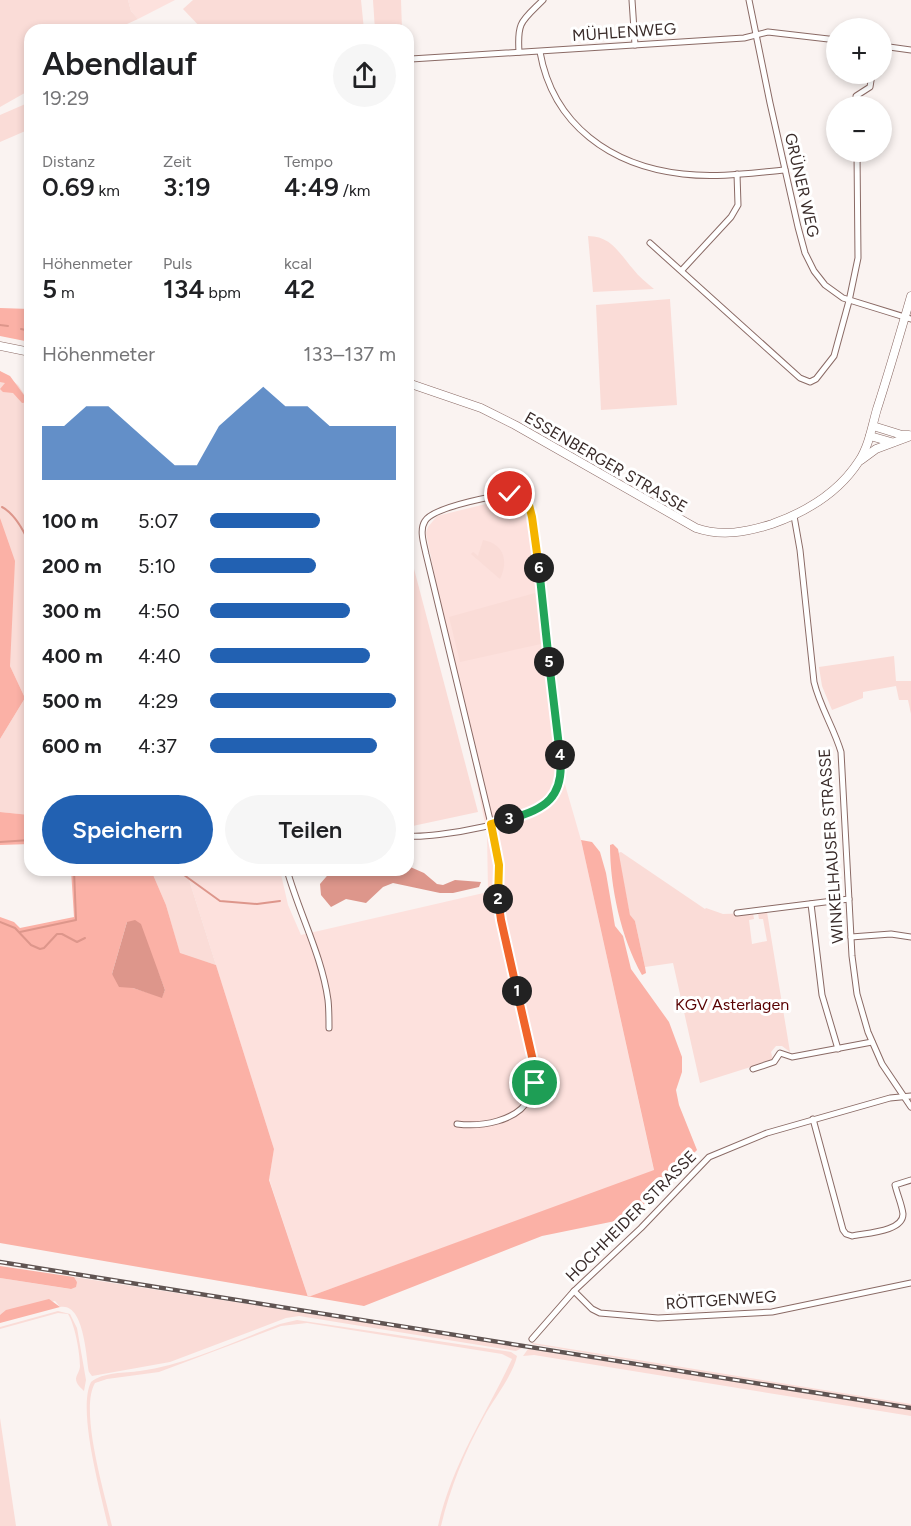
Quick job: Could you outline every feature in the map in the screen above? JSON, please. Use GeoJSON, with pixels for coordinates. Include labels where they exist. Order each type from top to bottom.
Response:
{"type":"FeatureCollection","features":[{"type":"Feature","properties":{"kind":"main road"},"geometry":{"type":"LineString","coordinates":[[859,460],[870,436],[908,318],[911,296]]}},
{"type":"Feature","properties":{"kind":"main road"},"geometry":{"type":"LineString","coordinates":[[0,346],[24,351]]}},
{"type":"Feature","properties":{"kind":"main road","name":"ESSENBERGER STRASSE"},"geometry":{"type":"LineString","coordinates":[[414,385],[481,408],[696,528],[711,533],[731,533],[757,528],[794,516],[825,496],[846,477],[859,460]]}},
{"type":"Feature","properties":{"kind":"main road"},"geometry":{"type":"LineString","coordinates":[[873,426],[911,436]]}},
{"type":"Feature","properties":{"kind":"main road"},"geometry":{"type":"LineString","coordinates":[[870,436],[892,442]]}},
{"type":"Feature","properties":{"kind":"main road"},"geometry":{"type":"LineString","coordinates":[[859,460],[892,442],[911,436]]}},
{"type":"Feature","properties":{"kind":"street"},"geometry":{"type":"LineString","coordinates":[[519,52],[519,27],[543,0]]}},
{"type":"Feature","properties":{"kind":"street"},"geometry":{"type":"LineString","coordinates":[[632,0],[635,45]]}},
{"type":"Feature","properties":{"kind":"street","name":"GRÜNER WEG"},"geometry":{"type":"LineString","coordinates":[[749,0],[805,253],[814,271],[834,293],[849,301],[908,318]]}},
{"type":"Feature","properties":{"kind":"street","name":"MÜHLENWEG"},"geometry":{"type":"LineString","coordinates":[[414,59],[744,38],[768,32],[826,39]]}},
{"type":"Feature","properties":{"kind":"street"},"geometry":{"type":"LineString","coordinates":[[892,47],[911,50]]}},
{"type":"Feature","properties":{"kind":"street"},"geometry":{"type":"LineString","coordinates":[[540,52],[546,75],[558,102],[573,123],[593,140],[630,159],[666,171],[711,175],[785,170]]}},
{"type":"Feature","properties":{"kind":"street"},"geometry":{"type":"LineString","coordinates":[[856,96],[870,87],[870,84]]}},
{"type":"Feature","properties":{"kind":"street"},"geometry":{"type":"LineString","coordinates":[[650,243],[805,381],[810,382],[816,379],[834,356],[849,301],[858,258],[857,162]]}},
{"type":"Feature","properties":{"kind":"street"},"geometry":{"type":"LineString","coordinates":[[682,270],[731,217],[738,205],[737,174]]}},
{"type":"Feature","properties":{"kind":"street"},"geometry":{"type":"LineString","coordinates":[[414,837],[436,836],[491,824],[525,815],[546,805],[556,792],[560,780],[561,761],[532,517],[529,505],[519,494],[499,496],[438,511],[426,519],[423,526],[424,544],[491,824],[499,865],[498,902],[501,920],[536,1074],[529,1100],[513,1114],[498,1121],[480,1125],[456,1124]]}},
{"type":"Feature","properties":{"kind":"street","name":"WINKELHAUSER STRASSE"},"geometry":{"type":"LineString","coordinates":[[794,516],[802,562],[814,682],[841,752],[851,937],[857,994],[872,1042],[888,1075],[908,1096],[911,1107]]}},
{"type":"Feature","properties":{"kind":"street"},"geometry":{"type":"LineString","coordinates":[[289,876],[295,900],[313,945],[328,999],[329,1028]]}},
{"type":"Feature","properties":{"kind":"street"},"geometry":{"type":"LineString","coordinates":[[737,913],[849,899]]}},
{"type":"Feature","properties":{"kind":"street"},"geometry":{"type":"LineString","coordinates":[[811,903],[822,995],[838,1048]]}},
{"type":"Feature","properties":{"kind":"street"},"geometry":{"type":"LineString","coordinates":[[851,937],[891,933],[911,937]]}},
{"type":"Feature","properties":{"kind":"street"},"geometry":{"type":"LineString","coordinates":[[753,1069],[774,1062],[780,1053],[792,1057],[872,1042]]}},
{"type":"Feature","properties":{"kind":"street","name":"HOCHHEIDER STRASSE"},"geometry":{"type":"LineString","coordinates":[[532,1339],[574,1291],[641,1228],[710,1157],[767,1133],[890,1098],[908,1096]]}},
{"type":"Feature","properties":{"kind":"street"},"geometry":{"type":"LineString","coordinates":[[813,1119],[846,1234],[852,1236],[891,1229],[897,1225],[903,1214],[894,1185],[911,1180]]}},
{"type":"Feature","properties":{"kind":"street","name":"RÖTTGENWEG"},"geometry":{"type":"LineString","coordinates":[[574,1291],[592,1309],[600,1313],[658,1318],[772,1312],[911,1282]]}},
{"type":"Feature","properties":{"kind":"shaded area"},"geometry":{"type":"Polygon","coordinates":[[[128,0],[175,0],[138,19],[131,11],[128,0]]]}},
{"type":"Feature","properties":{"kind":"shaded area"},"geometry":{"type":"Polygon","coordinates":[[[0,308],[24,309],[24,341],[0,336],[0,308]]]}},
{"type":"Feature","properties":{"kind":"shaded area"},"geometry":{"type":"Polygon","coordinates":[[[0,371],[10,376],[24,395],[24,403],[13,393],[3,392],[0,389],[5,383],[0,382],[0,371]]]}},
{"type":"Feature","properties":{"kind":"shaded area"},"geometry":{"type":"Polygon","coordinates":[[[502,500],[521,505],[528,520],[557,757],[581,840],[654,1171],[308,1297],[269,1179],[274,1149],[188,876],[281,876],[288,905],[301,935],[488,892],[487,833],[426,533],[437,516],[502,500]]]}},
{"type":"Feature","properties":{"kind":"shaded area"},"geometry":{"type":"Polygon","coordinates":[[[0,518],[15,561],[10,666],[24,700],[0,739],[0,518]]]}},
{"type":"Feature","properties":{"kind":"shaded area"},"geometry":{"type":"Polygon","coordinates":[[[0,812],[24,814],[24,844],[0,845],[0,812]]]}},
{"type":"Feature","properties":{"kind":"shaded area"},"geometry":{"type":"Polygon","coordinates":[[[581,840],[592,842],[600,852],[615,926],[623,936],[631,969],[669,1022],[682,1057],[682,1072],[676,1090],[679,1105],[697,1150],[630,1218],[542,1236],[364,1306],[309,1297],[654,1170],[581,840]]]}},
{"type":"Feature","properties":{"kind":"shaded area"},"geometry":{"type":"Polygon","coordinates":[[[613,844],[618,849],[630,915],[635,921],[646,973],[642,975],[628,945],[618,912],[612,878],[610,845],[613,844]]]}},
{"type":"Feature","properties":{"kind":"shaded area"},"geometry":{"type":"Polygon","coordinates":[[[414,869],[424,873],[437,884],[443,885],[455,880],[481,882],[479,887],[453,893],[440,893],[393,883],[383,887],[366,903],[346,899],[331,907],[321,895],[320,884],[327,876],[414,876],[414,869]]]}},
{"type":"Feature","properties":{"kind":"shaded area"},"geometry":{"type":"Polygon","coordinates":[[[71,876],[154,876],[166,905],[180,953],[216,965],[274,1149],[269,1180],[308,1296],[0,1243],[0,917],[14,922],[20,928],[74,917],[71,876]],[[127,922],[112,974],[133,988],[162,997],[165,990],[158,972],[127,922]]]}},
{"type":"Feature","properties":{"kind":"shaded area"},"geometry":{"type":"Polygon","coordinates":[[[135,920],[141,924],[165,990],[162,998],[133,988],[119,987],[112,974],[127,922],[135,920]]]}},
{"type":"Feature","properties":{"kind":"shaded area"},"geometry":{"type":"Polygon","coordinates":[[[0,1266],[74,1277],[77,1282],[76,1287],[71,1289],[0,1278],[0,1266]]]}},
{"type":"Feature","properties":{"kind":"shaded area"},"geometry":{"type":"Polygon","coordinates":[[[49,1299],[60,1307],[0,1323],[0,1315],[6,1310],[49,1299]]]}},
{"type":"Feature","properties":{"kind":"green space"},"geometry":{"type":"Polygon","coordinates":[[[0,0],[128,0],[131,11],[138,19],[127,24],[24,24],[24,93],[0,107],[0,0]]]}},
{"type":"Feature","properties":{"kind":"green space"},"geometry":{"type":"Polygon","coordinates":[[[193,0],[361,0],[363,24],[197,24],[183,9],[193,0]]]}},
{"type":"Feature","properties":{"kind":"green space"},"geometry":{"type":"Polygon","coordinates":[[[373,0],[401,0],[402,24],[375,24],[373,0]]]}},
{"type":"Feature","properties":{"kind":"green space"},"geometry":{"type":"Polygon","coordinates":[[[24,105],[24,132],[0,142],[0,115],[24,105]]]}},
{"type":"Feature","properties":{"kind":"green space"},"geometry":{"type":"Polygon","coordinates":[[[588,236],[609,242],[638,275],[654,289],[593,292],[588,236]]]}},
{"type":"Feature","properties":{"kind":"green space"},"geometry":{"type":"Polygon","coordinates":[[[670,299],[677,405],[601,410],[596,305],[670,299]]]}},
{"type":"Feature","properties":{"kind":"green space"},"geometry":{"type":"Polygon","coordinates":[[[0,371],[18,385],[24,394],[24,696],[10,666],[0,667],[0,371]]]}},
{"type":"Feature","properties":{"kind":"green space"},"geometry":{"type":"Polygon","coordinates":[[[483,540],[496,545],[503,554],[504,566],[500,579],[471,554],[473,552],[478,556],[483,540]]]}},
{"type":"Feature","properties":{"kind":"green space"},"geometry":{"type":"Polygon","coordinates":[[[414,569],[478,812],[414,826],[414,569]]]}},
{"type":"Feature","properties":{"kind":"green space"},"geometry":{"type":"Polygon","coordinates":[[[535,593],[541,644],[460,662],[449,617],[535,593]]]}},
{"type":"Feature","properties":{"kind":"green space"},"geometry":{"type":"Polygon","coordinates":[[[894,656],[896,681],[911,681],[911,714],[908,700],[899,700],[896,686],[863,692],[863,698],[832,710],[822,686],[819,667],[894,656]]]}},
{"type":"Feature","properties":{"kind":"green space"},"geometry":{"type":"Polygon","coordinates":[[[24,700],[24,814],[0,812],[0,739],[24,700]]]}},
{"type":"Feature","properties":{"kind":"green space","name":"KGV Asterlagen"},"geometry":{"type":"Polygon","coordinates":[[[621,852],[705,909],[723,914],[753,913],[754,919],[749,920],[752,944],[767,941],[763,919],[759,919],[758,913],[767,912],[790,1052],[782,1046],[776,1046],[771,1052],[773,1060],[700,1083],[673,963],[645,967],[635,921],[630,916],[618,853],[621,852]]]}},
{"type":"Feature","properties":{"kind":"green space"},"geometry":{"type":"Polygon","coordinates":[[[154,876],[188,876],[216,965],[180,954],[166,905],[154,876]]]}},
{"type":"Feature","properties":{"kind":"green space"},"geometry":{"type":"Polygon","coordinates":[[[74,1277],[524,1347],[516,1351],[299,1316],[286,1318],[170,1362],[92,1376],[89,1372],[79,1321],[68,1308],[60,1307],[55,1301],[0,1315],[0,1278],[70,1289],[77,1282],[74,1277]]]}},
{"type":"Feature","properties":{"kind":"green space"},"geometry":{"type":"Polygon","coordinates":[[[58,1311],[70,1314],[77,1328],[86,1380],[84,1391],[76,1381],[80,1368],[79,1354],[75,1332],[68,1314],[58,1313],[0,1329],[0,1327],[58,1311]]]}},
{"type":"Feature","properties":{"kind":"green space"},"geometry":{"type":"Polygon","coordinates":[[[297,1320],[511,1352],[517,1356],[464,1456],[441,1526],[438,1526],[452,1481],[470,1440],[512,1359],[502,1354],[307,1323],[281,1326],[159,1372],[107,1379],[95,1383],[90,1412],[99,1474],[112,1526],[108,1526],[88,1431],[87,1395],[91,1382],[108,1375],[176,1363],[280,1324],[297,1320]]]}},
{"type":"Feature","properties":{"kind":"green space"},"geometry":{"type":"Polygon","coordinates":[[[531,1344],[911,1404],[911,1407],[531,1344]]]}},
{"type":"Feature","properties":{"kind":"green space"},"geometry":{"type":"Polygon","coordinates":[[[528,1349],[911,1410],[911,1416],[534,1355],[523,1356],[528,1349]]]}},
{"type":"Feature","properties":{"kind":"green space"},"geometry":{"type":"Polygon","coordinates":[[[0,1418],[16,1526],[0,1526],[0,1418]]]}},
{"type":"Feature","properties":{"kind":"waterway"},"geometry":{"type":"LineString","coordinates":[[0,325],[8,326]]}},
{"type":"Feature","properties":{"kind":"waterway"},"geometry":{"type":"LineString","coordinates":[[2,507],[15,518],[24,533]]}},
{"type":"Feature","properties":{"kind":"waterway"},"geometry":{"type":"LineString","coordinates":[[0,842],[24,840]]}},
{"type":"Feature","properties":{"kind":"waterway"},"geometry":{"type":"LineString","coordinates":[[20,932],[76,920],[74,876]]}},
{"type":"Feature","properties":{"kind":"waterway"},"geometry":{"type":"LineString","coordinates":[[185,876],[220,901],[257,904],[280,901]]}},
{"type":"Feature","properties":{"kind":"waterway"},"geometry":{"type":"LineString","coordinates":[[0,922],[15,928],[31,945],[40,949],[44,948],[57,934],[62,934],[77,942],[85,938]]}},
{"type":"Feature","properties":{"kind":"railway"},"geometry":{"type":"LineString","coordinates":[[0,1262],[911,1408]]}},
{"type":"Feature","properties":{"kind":"route"},"geometry":{"type":"LineString","coordinates":[[510,494],[519,494],[525,499],[532,517],[561,761],[560,780],[556,792],[546,805],[525,815],[491,824],[499,865],[498,902],[501,920],[536,1074],[535,1083]]}}]}
